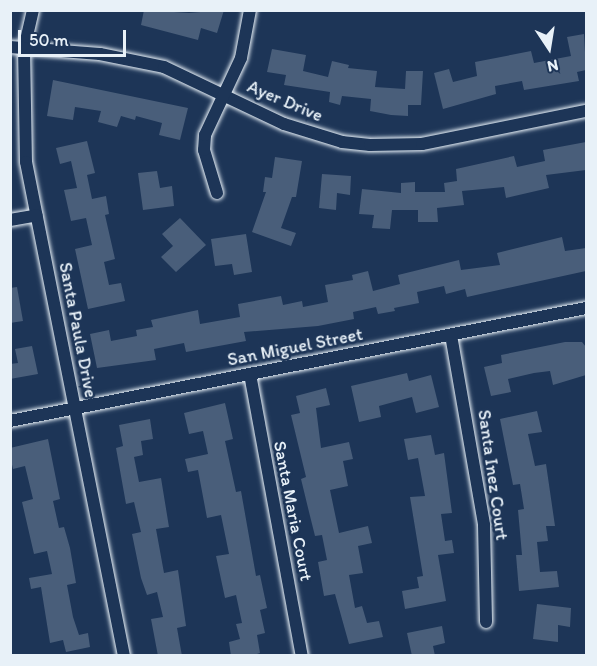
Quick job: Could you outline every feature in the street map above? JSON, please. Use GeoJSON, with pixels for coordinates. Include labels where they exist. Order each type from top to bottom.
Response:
{"type":"FeatureCollection","features":[{"type":"Feature","properties":{"kind":"street","name":"Santa Paula Drive"},"geometry":{"type":"LineString","coordinates":[[33,10],[24,48],[24,135],[37,215],[124,656]]}},
{"type":"Feature","properties":{"kind":"street"},"geometry":{"type":"LineString","coordinates":[[217,193],[204,150],[205,135],[246,42],[250,10]]}},
{"type":"Feature","properties":{"kind":"street","name":"Ayer Drive"},"geometry":{"type":"LineString","coordinates":[[10,47],[131,58],[164,67],[310,134],[370,145],[422,144],[586,111]]}},
{"type":"Feature","properties":{"kind":"street"},"geometry":{"type":"LineString","coordinates":[[10,220],[37,215]]}},
{"type":"Feature","properties":{"kind":"street","name":"San Miguel Street"},"geometry":{"type":"LineString","coordinates":[[10,421],[586,308]]}},
{"type":"Feature","properties":{"kind":"street","name":"Santa Inez Court"},"geometry":{"type":"LineString","coordinates":[[451,335],[483,514],[486,622]]}},
{"type":"Feature","properties":{"kind":"street","name":"Santa Maria Court"},"geometry":{"type":"LineString","coordinates":[[250,374],[302,656]]}},
{"type":"Feature","properties":{"kind":"building"},"geometry":{"type":"Polygon","coordinates":[[[144,10],[189,13],[224,10],[217,33],[201,28],[198,40],[141,25],[144,10]]]}},
{"type":"Feature","properties":{"kind":"building"},"geometry":{"type":"Polygon","coordinates":[[[584,34],[586,70],[577,72],[579,81],[524,90],[522,81],[495,86],[496,94],[443,109],[434,73],[449,69],[453,82],[477,76],[475,62],[531,51],[534,63],[571,56],[567,37],[584,34]]]}},
{"type":"Feature","properties":{"kind":"building"},"geometry":{"type":"Polygon","coordinates":[[[272,49],[306,55],[303,71],[328,77],[332,61],[349,65],[348,68],[377,71],[375,87],[405,89],[406,71],[423,71],[421,105],[408,105],[408,116],[370,111],[371,99],[342,96],[340,105],[329,102],[330,92],[284,85],[286,75],[267,72],[272,49]]]}},
{"type":"Feature","properties":{"kind":"building"},"geometry":{"type":"Polygon","coordinates":[[[53,80],[188,108],[180,140],[159,135],[162,123],[136,116],[135,120],[121,116],[117,127],[98,122],[101,111],[75,107],[73,120],[47,116],[53,80]]]}},
{"type":"Feature","properties":{"kind":"building"},"geometry":{"type":"Polygon","coordinates":[[[87,141],[95,173],[87,175],[92,199],[106,196],[109,214],[105,215],[115,259],[104,262],[109,285],[121,283],[125,301],[88,309],[75,249],[92,245],[86,218],[71,221],[64,190],[77,188],[71,161],[60,164],[56,148],[87,141]]]}},
{"type":"Feature","properties":{"kind":"building"},"geometry":{"type":"Polygon","coordinates":[[[586,142],[586,170],[546,175],[549,188],[506,198],[504,187],[462,191],[464,205],[437,208],[438,222],[418,222],[418,210],[392,210],[390,229],[372,228],[374,215],[359,214],[362,189],[401,193],[401,183],[415,182],[415,192],[445,192],[444,183],[457,181],[456,169],[514,156],[517,167],[545,161],[543,150],[586,142]]]}},
{"type":"Feature","properties":{"kind":"building"},"geometry":{"type":"Polygon","coordinates":[[[275,157],[302,161],[296,197],[292,197],[281,228],[296,233],[291,246],[252,232],[266,192],[263,192],[265,177],[272,178],[275,157]]]}},
{"type":"Feature","properties":{"kind":"building"},"geometry":{"type":"Polygon","coordinates":[[[157,171],[160,188],[172,186],[174,206],[143,210],[138,173],[157,171]]]}},
{"type":"Feature","properties":{"kind":"building"},"geometry":{"type":"Polygon","coordinates":[[[322,174],[351,176],[350,195],[337,193],[336,210],[319,208],[322,174]]]}},
{"type":"Feature","properties":{"kind":"building"},"geometry":{"type":"Polygon","coordinates":[[[180,218],[206,245],[176,272],[161,257],[173,246],[162,234],[180,218]]]}},
{"type":"Feature","properties":{"kind":"building"},"geometry":{"type":"Polygon","coordinates":[[[246,234],[252,272],[234,275],[232,264],[215,266],[211,239],[246,234]]]}},
{"type":"Feature","properties":{"kind":"building"},"geometry":{"type":"Polygon","coordinates":[[[562,237],[565,251],[586,248],[586,271],[467,297],[465,289],[446,294],[444,286],[417,292],[419,303],[394,308],[395,311],[378,314],[376,307],[353,312],[354,319],[318,326],[244,332],[246,341],[186,352],[184,343],[154,349],[156,360],[97,368],[90,334],[109,330],[111,341],[137,336],[136,330],[153,327],[151,320],[198,310],[200,324],[240,317],[238,304],[281,296],[283,305],[302,301],[303,307],[328,302],[325,285],[353,280],[352,275],[368,271],[373,291],[400,284],[398,275],[459,260],[461,270],[500,265],[497,253],[562,237]]]}},
{"type":"Feature","properties":{"kind":"building"},"geometry":{"type":"Polygon","coordinates":[[[17,287],[23,321],[10,323],[10,288],[17,287]]]}},
{"type":"Feature","properties":{"kind":"building"},"geometry":{"type":"Polygon","coordinates":[[[565,342],[582,342],[586,347],[586,375],[553,385],[550,371],[534,373],[508,379],[511,392],[491,396],[484,367],[502,363],[501,355],[565,342]]]}},
{"type":"Feature","properties":{"kind":"building"},"geometry":{"type":"Polygon","coordinates":[[[32,346],[38,374],[10,379],[10,364],[18,363],[15,349],[32,346]]]}},
{"type":"Feature","properties":{"kind":"building"},"geometry":{"type":"Polygon","coordinates":[[[407,373],[409,381],[431,375],[439,407],[416,413],[412,397],[379,406],[381,417],[359,422],[351,386],[407,373]]]}},
{"type":"Feature","properties":{"kind":"building"},"geometry":{"type":"Polygon","coordinates":[[[326,388],[330,405],[316,408],[321,448],[349,442],[353,459],[343,461],[348,486],[330,490],[339,533],[368,526],[372,543],[358,546],[363,573],[349,575],[355,608],[362,606],[367,623],[379,621],[383,637],[349,644],[335,594],[324,596],[318,562],[327,560],[322,535],[315,536],[309,512],[301,479],[306,477],[291,415],[300,413],[296,396],[326,388]]]}},
{"type":"Feature","properties":{"kind":"building"},"geometry":{"type":"Polygon","coordinates":[[[225,403],[233,439],[225,441],[236,492],[241,491],[256,576],[260,575],[267,608],[260,610],[265,633],[257,635],[260,653],[251,656],[231,656],[229,642],[240,639],[236,624],[242,623],[236,595],[225,598],[216,556],[229,554],[221,515],[207,518],[198,470],[188,472],[185,459],[208,454],[203,431],[189,434],[184,413],[225,403]]]}},
{"type":"Feature","properties":{"kind":"building"},"geometry":{"type":"Polygon","coordinates":[[[537,411],[542,432],[528,434],[535,466],[546,464],[555,526],[546,526],[548,541],[537,542],[540,572],[557,571],[559,587],[519,591],[516,555],[522,555],[518,510],[524,509],[520,484],[513,485],[500,419],[537,411]]]}},
{"type":"Feature","properties":{"kind":"building"},"geometry":{"type":"Polygon","coordinates":[[[150,419],[153,439],[141,441],[143,455],[134,457],[139,482],[161,478],[169,527],[156,529],[164,573],[178,570],[186,626],[177,628],[182,656],[158,656],[151,619],[163,617],[157,592],[147,595],[141,578],[132,534],[141,532],[134,502],[126,504],[116,448],[123,446],[119,425],[150,419]]]}},
{"type":"Feature","properties":{"kind":"building"},"geometry":{"type":"Polygon","coordinates":[[[431,435],[435,455],[444,453],[452,513],[441,514],[445,541],[452,540],[454,553],[438,555],[446,601],[405,609],[402,591],[419,588],[417,577],[423,576],[410,497],[425,496],[418,458],[408,460],[404,439],[431,435]]]}},
{"type":"Feature","properties":{"kind":"building"},"geometry":{"type":"Polygon","coordinates":[[[48,439],[60,499],[53,501],[59,528],[64,527],[70,548],[76,583],[67,585],[73,617],[79,635],[88,633],[90,647],[66,652],[63,640],[50,643],[41,587],[31,589],[29,578],[52,574],[47,551],[34,554],[22,502],[33,499],[25,466],[13,469],[10,456],[10,448],[48,439]]]}},
{"type":"Feature","properties":{"kind":"building"},"geometry":{"type":"Polygon","coordinates":[[[537,604],[571,608],[570,627],[558,625],[558,642],[533,639],[537,604]]]}},
{"type":"Feature","properties":{"kind":"building"},"geometry":{"type":"Polygon","coordinates":[[[442,626],[445,643],[433,646],[435,656],[412,656],[407,633],[442,626]]]}}]}
